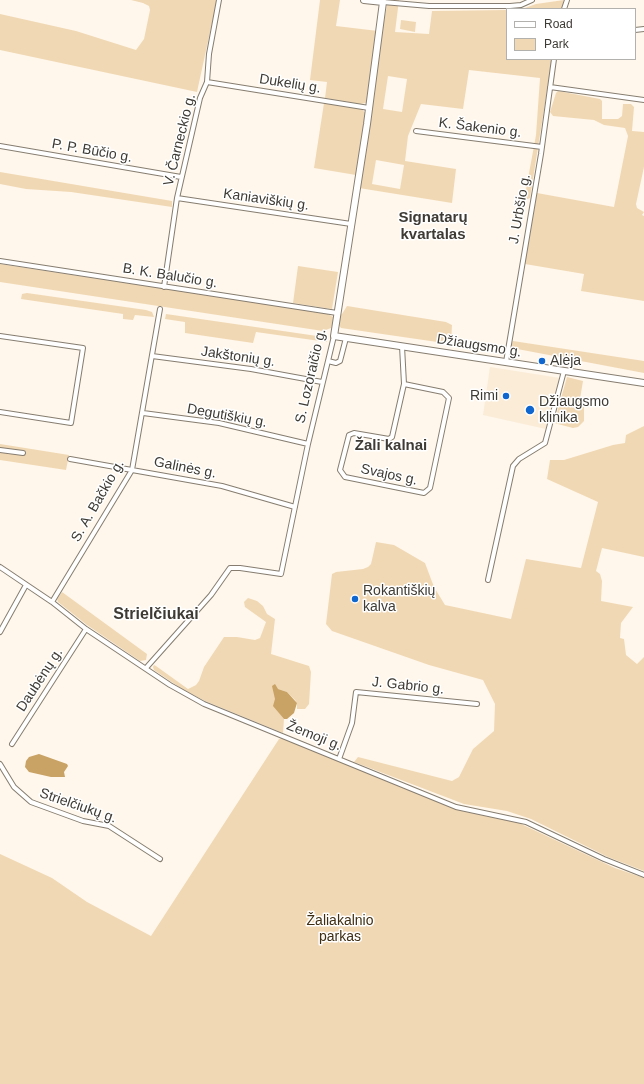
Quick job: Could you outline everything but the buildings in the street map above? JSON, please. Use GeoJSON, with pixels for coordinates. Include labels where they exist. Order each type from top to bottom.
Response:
{"type":"FeatureCollection","features":[{"type":"Feature","properties":{"kind":"street","name":"V. Čarneckio g."},"geometry":{"type":"LineString","coordinates":[[164,287],[181,177],[200,98],[207,82],[209,54],[219,0]]}},
{"type":"Feature","properties":{"kind":"street"},"geometry":{"type":"LineString","coordinates":[[364,0],[429,6],[510,6],[521,5],[532,0]]}},
{"type":"Feature","properties":{"kind":"street","name":"S. Lozoraičio g."},"geometry":{"type":"LineString","coordinates":[[146,668],[211,595],[230,568],[281,574],[308,444],[334,336],[369,108],[383,2]]}},
{"type":"Feature","properties":{"kind":"street","name":"J. Urbšio g."},"geometry":{"type":"LineString","coordinates":[[506,362],[542,147],[554,60]]}},
{"type":"Feature","properties":{"kind":"street","name":"Dukelių g."},"geometry":{"type":"LineString","coordinates":[[207,82],[369,108]]}},
{"type":"Feature","properties":{"kind":"street"},"geometry":{"type":"LineString","coordinates":[[550,87],[644,100]]}},
{"type":"Feature","properties":{"kind":"street","name":"K. Šakenio g."},"geometry":{"type":"LineString","coordinates":[[416,131],[542,147]]}},
{"type":"Feature","properties":{"kind":"street","name":"P. P. Būčio g."},"geometry":{"type":"LineString","coordinates":[[0,146],[181,177]]}},
{"type":"Feature","properties":{"kind":"street","name":"Kaniaviškių g."},"geometry":{"type":"LineString","coordinates":[[177,198],[351,224]]}},
{"type":"Feature","properties":{"kind":"street","name":"B. K. Balučio g."},"geometry":{"type":"LineString","coordinates":[[0,261],[337,313]]}},
{"type":"Feature","properties":{"kind":"street","name":"S. A. Bačkio g."},"geometry":{"type":"LineString","coordinates":[[52,602],[132,470],[160,309]]}},
{"type":"Feature","properties":{"kind":"street"},"geometry":{"type":"LineString","coordinates":[[0,336],[82,348],[71,423],[0,412]]}},
{"type":"Feature","properties":{"kind":"street","name":"Džiaugsmo g."},"geometry":{"type":"LineString","coordinates":[[334,336],[644,383]]}},
{"type":"Feature","properties":{"kind":"street"},"geometry":{"type":"LineString","coordinates":[[328,361],[337,362],[341,360],[346,338]]}},
{"type":"Feature","properties":{"kind":"street","name":"Svajos g."},"geometry":{"type":"LineString","coordinates":[[402,346],[404,384],[392,437],[390,439],[354,433],[349,434],[340,470],[344,477],[424,493],[430,488],[449,398],[443,392],[404,384]]}},
{"type":"Feature","properties":{"kind":"street","name":"Jakštonių g."},"geometry":{"type":"LineString","coordinates":[[152,356],[251,369],[322,382]]}},
{"type":"Feature","properties":{"kind":"street"},"geometry":{"type":"LineString","coordinates":[[488,580],[513,466],[519,459],[545,443],[564,371]]}},
{"type":"Feature","properties":{"kind":"street","name":"Degutiškių g."},"geometry":{"type":"LineString","coordinates":[[143,413],[219,423],[308,444]]}},
{"type":"Feature","properties":{"kind":"street"},"geometry":{"type":"LineString","coordinates":[[0,450],[23,453]]}},
{"type":"Feature","properties":{"kind":"street","name":"Galinės g."},"geometry":{"type":"LineString","coordinates":[[70,459],[222,486],[295,507]]}},
{"type":"Feature","properties":{"kind":"street","name":"Žemoji g."},"geometry":{"type":"LineString","coordinates":[[0,567],[52,602],[86,629],[170,685],[204,704],[456,807],[526,822],[604,859],[644,875]]}},
{"type":"Feature","properties":{"kind":"street"},"geometry":{"type":"LineString","coordinates":[[0,632],[26,585]]}},
{"type":"Feature","properties":{"kind":"street","name":"Daubėnų g."},"geometry":{"type":"LineString","coordinates":[[12,744],[86,629]]}},
{"type":"Feature","properties":{"kind":"street","name":"J. Gabrio g."},"geometry":{"type":"LineString","coordinates":[[339,759],[352,723],[356,692],[477,704]]}},
{"type":"Feature","properties":{"kind":"street","name":"Strielčiukų g."},"geometry":{"type":"LineString","coordinates":[[0,764],[14,787],[31,802],[78,819],[109,826],[160,858]]}},
{"type":"Feature","properties":{"kind":"shaded area"},"geometry":{"type":"Polygon","coordinates":[[[490,367],[560,378],[546,429],[483,415],[490,367]]]}},
{"type":"Feature","properties":{"kind":"shaded area"},"geometry":{"type":"Polygon","coordinates":[[[275,684],[278,689],[287,692],[297,703],[294,713],[287,719],[284,719],[273,706],[275,699],[272,686],[275,684]]]}},
{"type":"Feature","properties":{"kind":"shaded area"},"geometry":{"type":"Polygon","coordinates":[[[39,754],[67,764],[68,766],[64,772],[65,777],[51,777],[29,772],[25,767],[26,761],[29,757],[39,754]]]}},
{"type":"Feature","properties":{"kind":"green space"},"geometry":{"type":"Polygon","coordinates":[[[131,0],[217,0],[197,92],[0,50],[0,14],[76,31],[136,50],[144,39],[150,10],[149,6],[131,0]]]}},
{"type":"Feature","properties":{"kind":"green space"},"geometry":{"type":"Polygon","coordinates":[[[320,0],[340,0],[336,26],[378,31],[368,101],[366,103],[360,104],[325,98],[327,82],[310,80],[320,0]]]}},
{"type":"Feature","properties":{"kind":"green space"},"geometry":{"type":"Polygon","coordinates":[[[388,0],[399,0],[395,32],[429,34],[432,11],[506,10],[506,60],[552,60],[530,198],[526,199],[525,195],[536,135],[540,78],[469,70],[463,109],[421,104],[408,136],[405,161],[456,169],[452,203],[359,188],[388,0]],[[388,76],[383,109],[402,112],[407,79],[388,76]],[[376,160],[372,184],[400,189],[404,165],[376,160]]]}},
{"type":"Feature","properties":{"kind":"green space"},"geometry":{"type":"Polygon","coordinates":[[[564,0],[562,8],[525,8],[536,4],[564,0]]]}},
{"type":"Feature","properties":{"kind":"green space"},"geometry":{"type":"Polygon","coordinates":[[[401,20],[416,22],[415,32],[400,29],[401,20]]]}},
{"type":"Feature","properties":{"kind":"green space"},"geometry":{"type":"Polygon","coordinates":[[[558,91],[600,99],[602,101],[602,119],[618,119],[622,116],[623,104],[631,104],[634,107],[632,131],[644,132],[644,167],[636,204],[637,208],[644,212],[642,215],[644,216],[644,301],[581,291],[584,274],[525,264],[537,193],[614,207],[628,136],[625,128],[604,125],[594,120],[553,116],[550,112],[558,91]]]}},
{"type":"Feature","properties":{"kind":"green space"},"geometry":{"type":"Polygon","coordinates":[[[324,103],[361,108],[366,114],[356,175],[314,168],[324,103]]]}},
{"type":"Feature","properties":{"kind":"green space"},"geometry":{"type":"Polygon","coordinates":[[[0,172],[172,201],[172,207],[71,192],[26,189],[0,184],[0,172]]]}},
{"type":"Feature","properties":{"kind":"green space"},"geometry":{"type":"Polygon","coordinates":[[[0,264],[326,313],[333,317],[333,323],[331,328],[323,331],[0,282],[0,264]]]}},
{"type":"Feature","properties":{"kind":"green space"},"geometry":{"type":"Polygon","coordinates":[[[298,266],[338,272],[332,309],[293,303],[298,266]]]}},
{"type":"Feature","properties":{"kind":"green space"},"geometry":{"type":"Polygon","coordinates":[[[27,293],[146,310],[152,312],[154,317],[135,315],[133,320],[123,319],[123,314],[21,299],[22,294],[27,293]]]}},
{"type":"Feature","properties":{"kind":"green space"},"geometry":{"type":"Polygon","coordinates":[[[347,306],[446,322],[452,325],[451,344],[341,328],[338,324],[339,315],[342,314],[347,306]]]}},
{"type":"Feature","properties":{"kind":"green space"},"geometry":{"type":"Polygon","coordinates":[[[166,314],[324,337],[326,338],[327,342],[256,332],[253,343],[185,333],[185,322],[165,319],[166,314]]]}},
{"type":"Feature","properties":{"kind":"green space"},"geometry":{"type":"Polygon","coordinates":[[[513,341],[644,361],[644,373],[512,348],[511,345],[513,341]]]}},
{"type":"Feature","properties":{"kind":"green space"},"geometry":{"type":"Polygon","coordinates":[[[567,377],[583,381],[580,399],[584,403],[584,421],[578,427],[573,428],[554,423],[567,377]]]}},
{"type":"Feature","properties":{"kind":"green space"},"geometry":{"type":"Polygon","coordinates":[[[644,426],[644,557],[602,548],[596,571],[600,574],[602,581],[601,601],[633,607],[621,623],[620,638],[624,639],[626,655],[637,664],[644,657],[644,871],[608,857],[531,819],[507,811],[464,804],[354,762],[358,757],[452,781],[459,777],[473,749],[494,731],[495,704],[483,680],[429,665],[332,631],[326,624],[332,574],[368,567],[371,564],[376,542],[394,545],[425,563],[434,587],[445,605],[511,619],[526,559],[581,568],[598,502],[547,479],[550,460],[564,460],[613,445],[625,443],[626,435],[644,426]]]}},
{"type":"Feature","properties":{"kind":"green space"},"geometry":{"type":"Polygon","coordinates":[[[0,444],[69,455],[66,470],[0,460],[0,444]]]}},
{"type":"Feature","properties":{"kind":"green space"},"geometry":{"type":"Polygon","coordinates":[[[62,592],[147,654],[146,660],[140,661],[87,625],[58,602],[57,599],[62,592]]]}},
{"type":"Feature","properties":{"kind":"green space"},"geometry":{"type":"Polygon","coordinates":[[[248,598],[257,601],[263,606],[267,614],[275,619],[271,654],[309,666],[311,672],[309,704],[305,709],[297,709],[297,703],[295,700],[287,692],[278,689],[277,710],[284,719],[283,733],[205,701],[182,689],[154,670],[153,667],[154,665],[156,666],[188,689],[196,685],[204,667],[224,637],[237,637],[255,640],[260,638],[266,622],[245,607],[244,602],[248,598]]]}},
{"type":"Feature","properties":{"kind":"green space","name":"Žaliakalnio parkas"},"geometry":{"type":"Polygon","coordinates":[[[282,738],[462,811],[519,823],[615,868],[644,878],[644,1084],[0,1084],[0,854],[52,878],[87,902],[151,936],[279,739],[282,738]]]}},
{"type":"Feature","properties":{"kind":"place","name":"Alėja"},"geometry":{"type":"Point","coordinates":[542,361]}},
{"type":"Feature","properties":{"kind":"place","name":"Rimi"},"geometry":{"type":"Point","coordinates":[506,396]}},
{"type":"Feature","properties":{"kind":"place","name":"Džiaugsmo klinika"},"geometry":{"type":"Point","coordinates":[530,410]}},
{"type":"Feature","properties":{"kind":"place","name":"Rokantiškių kalva"},"geometry":{"type":"Point","coordinates":[355,599]}},
{"type":"Feature","properties":{"kind":"district","name":"Signatarų kvartalas"},"geometry":{"type":"Point","coordinates":[433,226]}},
{"type":"Feature","properties":{"kind":"district","name":"Žali kalnai"},"geometry":{"type":"Point","coordinates":[391,446]}},
{"type":"Feature","properties":{"kind":"district","name":"Strielčiukai"},"geometry":{"type":"Point","coordinates":[156,615]}}]}
